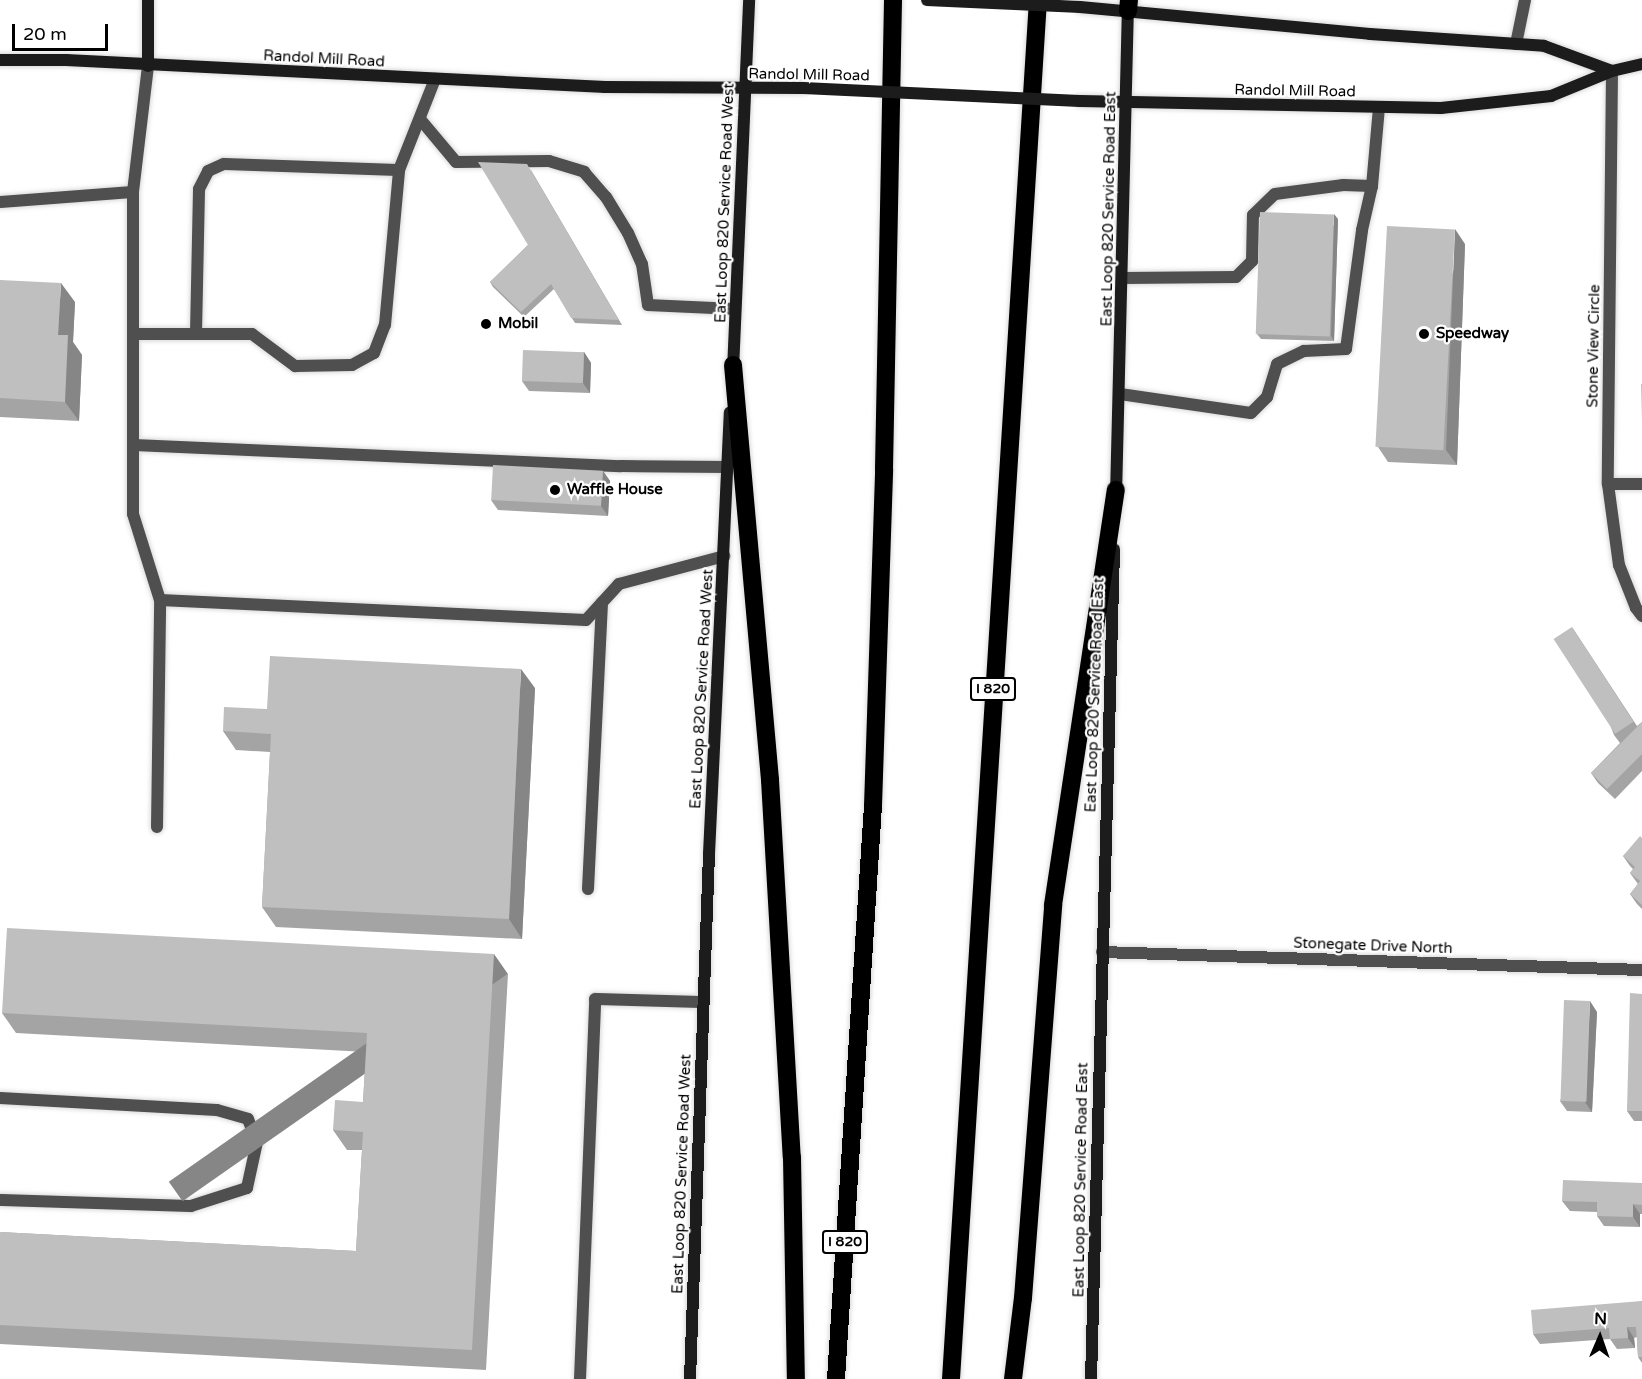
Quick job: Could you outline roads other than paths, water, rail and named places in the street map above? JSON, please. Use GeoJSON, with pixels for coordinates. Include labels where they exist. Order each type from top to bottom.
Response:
{"type":"FeatureCollection","features":[{"type":"Feature","properties":{"kind":"highway","name":"I 820"},"geometry":{"type":"LineString","coordinates":[[836,1379],[873,806],[884,469],[893,0]]}},
{"type":"Feature","properties":{"kind":"highway","name":"I 820"},"geometry":{"type":"LineString","coordinates":[[951,1379],[1038,0]]}},
{"type":"Feature","properties":{"kind":"highway"},"geometry":{"type":"LineString","coordinates":[[733,365],[771,791],[792,1156],[796,1379]]}},
{"type":"Feature","properties":{"kind":"highway"},"geometry":{"type":"LineString","coordinates":[[1013,1379],[1023,1298],[1053,905],[1116,490]]}},
{"type":"Feature","properties":{"kind":"main road"},"geometry":{"type":"LineString","coordinates":[[148,0],[148,66]]}},
{"type":"Feature","properties":{"kind":"main road","name":"East Loop 820 Service Road West"},"geometry":{"type":"LineString","coordinates":[[690,1379],[703,1002],[749,0]]}},
{"type":"Feature","properties":{"kind":"main road"},"geometry":{"type":"LineString","coordinates":[[927,0],[1080,7],[1129,5],[1371,34],[1544,46],[1612,71]]}},
{"type":"Feature","properties":{"kind":"main road","name":"East Loop 820 Service Road East"},"geometry":{"type":"LineString","coordinates":[[1091,1379],[1129,5]]}},
{"type":"Feature","properties":{"kind":"main road","name":"Randol Mill Road"},"geometry":{"type":"LineString","coordinates":[[0,60],[66,60],[148,66],[605,87],[803,88],[1126,103],[1441,108],[1551,96],[1612,71],[1642,64]]}},
{"type":"Feature","properties":{"kind":"street"},"geometry":{"type":"LineString","coordinates":[[1516,44],[1526,0]]}},
{"type":"Feature","properties":{"kind":"street"},"geometry":{"type":"LineString","coordinates":[[148,66],[133,192],[133,514],[160,600],[158,827]]}},
{"type":"Feature","properties":{"kind":"street","name":"Stone View Circle"},"geometry":{"type":"LineString","coordinates":[[1612,71],[1608,483],[1619,565],[1636,608],[1642,616]]}},
{"type":"Feature","properties":{"kind":"street"},"geometry":{"type":"LineString","coordinates":[[133,334],[252,334],[296,366],[352,365],[374,353],[385,325],[399,170],[435,79]]}},
{"type":"Feature","properties":{"kind":"street"},"geometry":{"type":"LineString","coordinates":[[1120,394],[1251,413],[1267,397],[1277,364],[1304,351],[1346,349],[1362,230],[1372,186],[1379,107]]}},
{"type":"Feature","properties":{"kind":"street"},"geometry":{"type":"LineString","coordinates":[[420,119],[456,162],[549,161],[584,171],[606,197],[628,233],[642,264],[648,305],[735,309]]}},
{"type":"Feature","properties":{"kind":"street"},"geometry":{"type":"LineString","coordinates":[[195,333],[199,189],[208,171],[224,164],[399,170]]}},
{"type":"Feature","properties":{"kind":"street"},"geometry":{"type":"LineString","coordinates":[[1123,279],[1236,277],[1251,261],[1253,215],[1275,194],[1343,185],[1372,186]]}},
{"type":"Feature","properties":{"kind":"street"},"geometry":{"type":"LineString","coordinates":[[0,202],[133,192]]}},
{"type":"Feature","properties":{"kind":"street"},"geometry":{"type":"LineString","coordinates":[[134,445],[621,466],[727,467]]}},
{"type":"Feature","properties":{"kind":"street"},"geometry":{"type":"LineString","coordinates":[[1608,483],[1642,484]]}},
{"type":"Feature","properties":{"kind":"street"},"geometry":{"type":"LineString","coordinates":[[160,600],[586,620],[619,584],[723,556]]}},
{"type":"Feature","properties":{"kind":"street"},"geometry":{"type":"LineString","coordinates":[[588,889],[602,602]]}},
{"type":"Feature","properties":{"kind":"street","name":"Stonegate Drive North"},"geometry":{"type":"LineString","coordinates":[[1102,951],[1642,970]]}},
{"type":"Feature","properties":{"kind":"street"},"geometry":{"type":"LineString","coordinates":[[580,1379],[595,999],[703,1002]]}},
{"type":"Feature","properties":{"kind":"street"},"geometry":{"type":"LineString","coordinates":[[0,1098],[217,1110],[248,1119],[257,1142],[247,1188],[191,1206],[0,1200]]}},
{"type":"Feature","properties":{"kind":"place","name":"Mobil"},"geometry":{"type":"Point","coordinates":[486,324]}},
{"type":"Feature","properties":{"kind":"place","name":"Speedway"},"geometry":{"type":"Point","coordinates":[1424,334]}},
{"type":"Feature","properties":{"kind":"place","name":"Waffle House"},"geometry":{"type":"Point","coordinates":[555,490]}}]}
